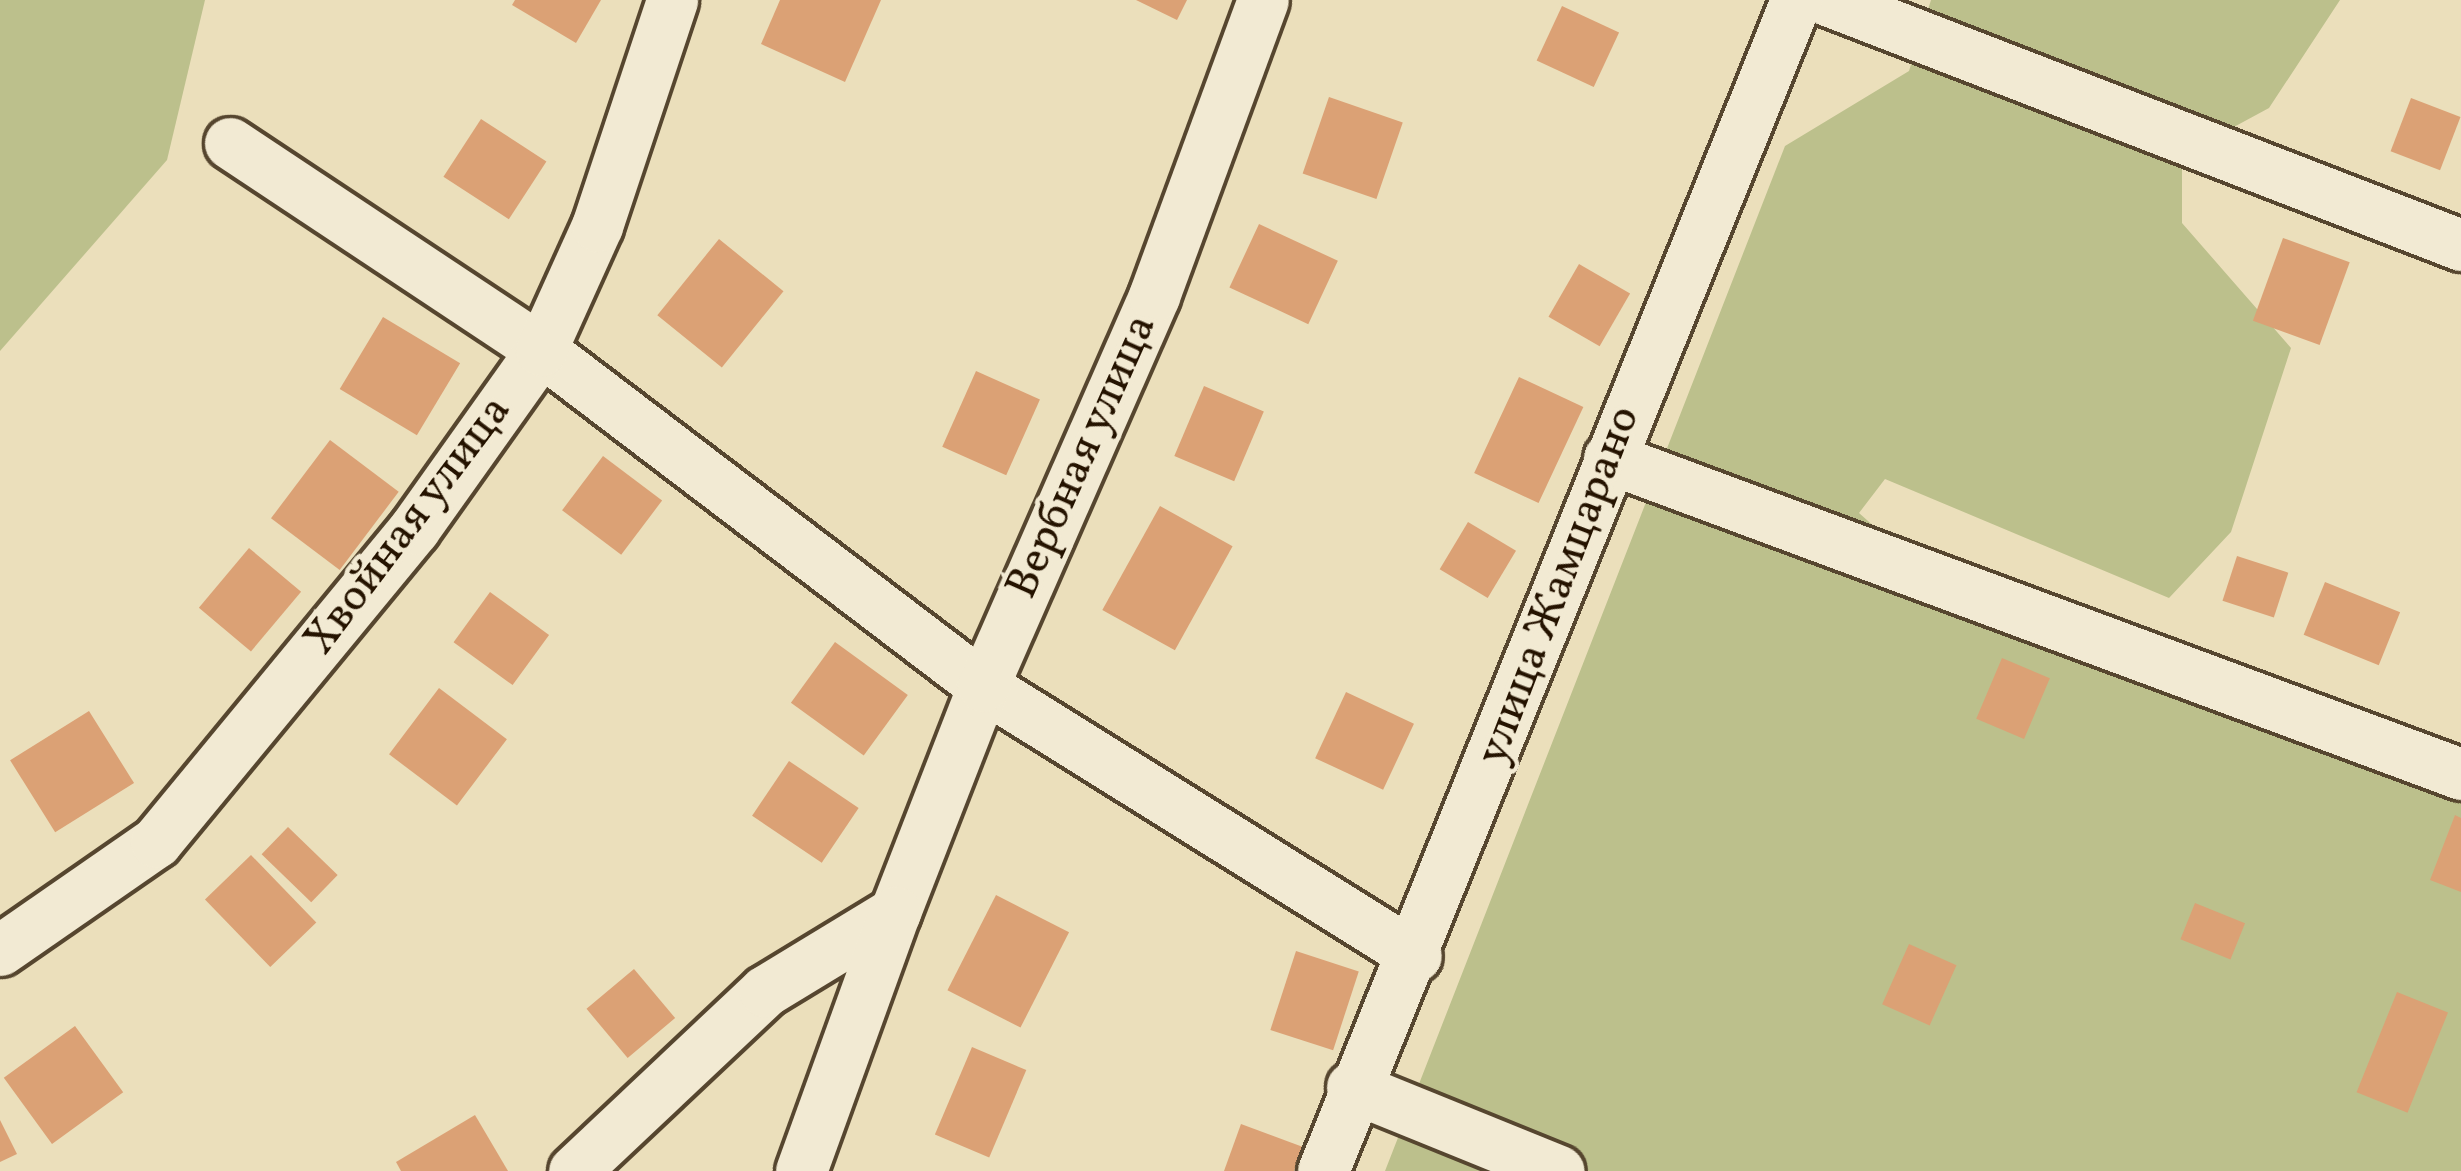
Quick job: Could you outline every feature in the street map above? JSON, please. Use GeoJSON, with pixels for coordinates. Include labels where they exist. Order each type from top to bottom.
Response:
{"type":"FeatureCollection","features":[{"type":"Feature","properties":{"kind":"street","name":"Хвойная улица"},"geometry":{"type":"LineString","coordinates":[[0,950],[156,842],[414,529],[542,350],[597,226],[672,0]]}},
{"type":"Feature","properties":{"kind":"street","name":"Вербная улица"},"geometry":{"type":"LineString","coordinates":[[802,1171],[982,686],[1154,296],[1263,0]]}},
{"type":"Feature","properties":{"kind":"street","name":"улица Жамцарано"},"geometry":{"type":"LineString","coordinates":[[1323,1171],[1352,1087],[1416,956],[1609,458],[1796,0]]}},
{"type":"Feature","properties":{"kind":"street"},"geometry":{"type":"LineString","coordinates":[[1827,0],[2461,245]]}},
{"type":"Feature","properties":{"kind":"street"},"geometry":{"type":"LineString","coordinates":[[230,143],[542,350],[982,686],[1416,956]]}},
{"type":"Feature","properties":{"kind":"street"},"geometry":{"type":"LineString","coordinates":[[1609,458],[2461,774]]}},
{"type":"Feature","properties":{"kind":"street"},"geometry":{"type":"LineString","coordinates":[[574,1171],[765,991],[895,912]]}},
{"type":"Feature","properties":{"kind":"street"},"geometry":{"type":"LineString","coordinates":[[1352,1087],[1559,1171]]}},
{"type":"Feature","properties":{"kind":"green space"},"geometry":{"type":"Polygon","coordinates":[[[0,0],[205,0],[167,160],[0,351],[0,0]]]}},
{"type":"Feature","properties":{"kind":"green space"},"geometry":{"type":"Polygon","coordinates":[[[1931,0],[2340,0],[2269,108],[2182,155],[2182,223],[2291,348],[2231,532],[2169,598],[1885,479],[1859,513],[1922,569],[2461,766],[2461,1171],[1385,1171],[1785,146],[1909,71],[1931,0]]]}},
{"type":"Feature","properties":{"kind":"building"},"geometry":{"type":"Polygon","coordinates":[[[515,0],[601,0],[576,43],[512,5],[515,0]]]}},
{"type":"Feature","properties":{"kind":"building"},"geometry":{"type":"Polygon","coordinates":[[[780,0],[881,0],[845,82],[761,44],[780,0]]]}},
{"type":"Feature","properties":{"kind":"building"},"geometry":{"type":"Polygon","coordinates":[[[1136,0],[1187,0],[1177,20],[1136,0]]]}},
{"type":"Feature","properties":{"kind":"building"},"geometry":{"type":"Polygon","coordinates":[[[1562,6],[1619,33],[1594,87],[1537,60],[1562,6]]]}},
{"type":"Feature","properties":{"kind":"building"},"geometry":{"type":"Polygon","coordinates":[[[1329,97],[1403,122],[1376,199],[1303,174],[1329,97]]]}},
{"type":"Feature","properties":{"kind":"building"},"geometry":{"type":"Polygon","coordinates":[[[2411,98],[2460,117],[2440,170],[2391,151],[2411,98]]]}},
{"type":"Feature","properties":{"kind":"building"},"geometry":{"type":"Polygon","coordinates":[[[481,119],[546,161],[509,219],[443,177],[481,119]]]}},
{"type":"Feature","properties":{"kind":"building"},"geometry":{"type":"Polygon","coordinates":[[[1259,224],[1338,261],[1308,324],[1229,287],[1259,224]]]}},
{"type":"Feature","properties":{"kind":"building"},"geometry":{"type":"Polygon","coordinates":[[[2283,238],[2350,262],[2320,345],[2253,321],[2283,238]]]}},
{"type":"Feature","properties":{"kind":"building"},"geometry":{"type":"Polygon","coordinates":[[[719,239],[784,291],[722,367],[657,315],[719,239]]]}},
{"type":"Feature","properties":{"kind":"building"},"geometry":{"type":"Polygon","coordinates":[[[1579,264],[1630,294],[1600,346],[1548,317],[1579,264]]]}},
{"type":"Feature","properties":{"kind":"building"},"geometry":{"type":"Polygon","coordinates":[[[383,317],[460,363],[417,435],[340,389],[383,317]]]}},
{"type":"Feature","properties":{"kind":"building"},"geometry":{"type":"Polygon","coordinates":[[[976,371],[1040,399],[1006,475],[942,447],[976,371]]]}},
{"type":"Feature","properties":{"kind":"building"},"geometry":{"type":"Polygon","coordinates":[[[1519,377],[1583,407],[1539,503],[1474,473],[1519,377]]]}},
{"type":"Feature","properties":{"kind":"building"},"geometry":{"type":"Polygon","coordinates":[[[1204,386],[1264,411],[1234,481],[1174,456],[1204,386]]]}},
{"type":"Feature","properties":{"kind":"building"},"geometry":{"type":"Polygon","coordinates":[[[330,440],[399,492],[340,570],[271,518],[330,440]]]}},
{"type":"Feature","properties":{"kind":"building"},"geometry":{"type":"Polygon","coordinates":[[[603,456],[662,501],[621,555],[562,510],[603,456]]]}},
{"type":"Feature","properties":{"kind":"building"},"geometry":{"type":"Polygon","coordinates":[[[1160,506],[1233,546],[1175,650],[1102,610],[1160,506]]]}},
{"type":"Feature","properties":{"kind":"building"},"geometry":{"type":"Polygon","coordinates":[[[1468,522],[1516,551],[1488,598],[1440,569],[1468,522]]]}},
{"type":"Feature","properties":{"kind":"building"},"geometry":{"type":"Polygon","coordinates":[[[249,548],[301,592],[251,651],[199,608],[249,548]]]}},
{"type":"Feature","properties":{"kind":"building"},"geometry":{"type":"Polygon","coordinates":[[[2237,556],[2288,573],[2274,617],[2222,601],[2237,556]]]}},
{"type":"Feature","properties":{"kind":"building"},"geometry":{"type":"Polygon","coordinates":[[[2325,582],[2400,612],[2379,665],[2304,635],[2325,582]]]}},
{"type":"Feature","properties":{"kind":"building"},"geometry":{"type":"Polygon","coordinates":[[[490,592],[549,635],[513,685],[454,642],[490,592]]]}},
{"type":"Feature","properties":{"kind":"building"},"geometry":{"type":"Polygon","coordinates":[[[835,642],[908,695],[864,756],[791,703],[835,642]]]}},
{"type":"Feature","properties":{"kind":"building"},"geometry":{"type":"Polygon","coordinates":[[[2002,658],[2050,678],[2024,739],[1976,719],[2002,658]]]}},
{"type":"Feature","properties":{"kind":"building"},"geometry":{"type":"Polygon","coordinates":[[[439,688],[507,739],[457,805],[389,754],[439,688]]]}},
{"type":"Feature","properties":{"kind":"building"},"geometry":{"type":"Polygon","coordinates":[[[1346,692],[1414,724],[1383,790],[1315,758],[1346,692]]]}},
{"type":"Feature","properties":{"kind":"building"},"geometry":{"type":"Polygon","coordinates":[[[89,711],[134,783],[55,832],[10,760],[89,711]]]}},
{"type":"Feature","properties":{"kind":"building"},"geometry":{"type":"Polygon","coordinates":[[[789,761],[859,808],[822,863],[752,816],[789,761]]]}},
{"type":"Feature","properties":{"kind":"building"},"geometry":{"type":"Polygon","coordinates":[[[2455,815],[2461,818],[2461,892],[2430,880],[2455,815]]]}},
{"type":"Feature","properties":{"kind":"building"},"geometry":{"type":"Polygon","coordinates":[[[288,827],[338,875],[311,902],[262,854],[288,827]]]}},
{"type":"Feature","properties":{"kind":"building"},"geometry":{"type":"Polygon","coordinates":[[[251,855],[316,923],[270,967],[205,899],[251,855]]]}},
{"type":"Feature","properties":{"kind":"building"},"geometry":{"type":"Polygon","coordinates":[[[996,895],[1069,932],[1020,1028],[947,990],[996,895]]]}},
{"type":"Feature","properties":{"kind":"building"},"geometry":{"type":"Polygon","coordinates":[[[2195,903],[2245,923],[2230,959],[2180,939],[2195,903]]]}},
{"type":"Feature","properties":{"kind":"building"},"geometry":{"type":"Polygon","coordinates":[[[1909,944],[1957,965],[1930,1025],[1882,1004],[1909,944]]]}},
{"type":"Feature","properties":{"kind":"building"},"geometry":{"type":"Polygon","coordinates":[[[1296,951],[1359,971],[1333,1050],[1270,1030],[1296,951]]]}},
{"type":"Feature","properties":{"kind":"building"},"geometry":{"type":"Polygon","coordinates":[[[634,969],[675,1018],[628,1058],[587,1009],[634,969]]]}},
{"type":"Feature","properties":{"kind":"building"},"geometry":{"type":"Polygon","coordinates":[[[2397,992],[2448,1013],[2408,1113],[2357,1092],[2397,992]]]}},
{"type":"Feature","properties":{"kind":"building"},"geometry":{"type":"Polygon","coordinates":[[[75,1026],[123,1092],[52,1144],[4,1078],[75,1026]]]}},
{"type":"Feature","properties":{"kind":"building"},"geometry":{"type":"Polygon","coordinates":[[[972,1047],[1026,1070],[989,1158],[935,1134],[972,1047]]]}},
{"type":"Feature","properties":{"kind":"building"},"geometry":{"type":"Polygon","coordinates":[[[475,1115],[508,1171],[401,1171],[396,1162],[475,1115]]]}},
{"type":"Feature","properties":{"kind":"building"},"geometry":{"type":"Polygon","coordinates":[[[0,1120],[17,1154],[0,1162],[0,1120]]]}},
{"type":"Feature","properties":{"kind":"building"},"geometry":{"type":"Polygon","coordinates":[[[1241,1124],[1303,1147],[1294,1171],[1224,1171],[1241,1124]]]}}]}
